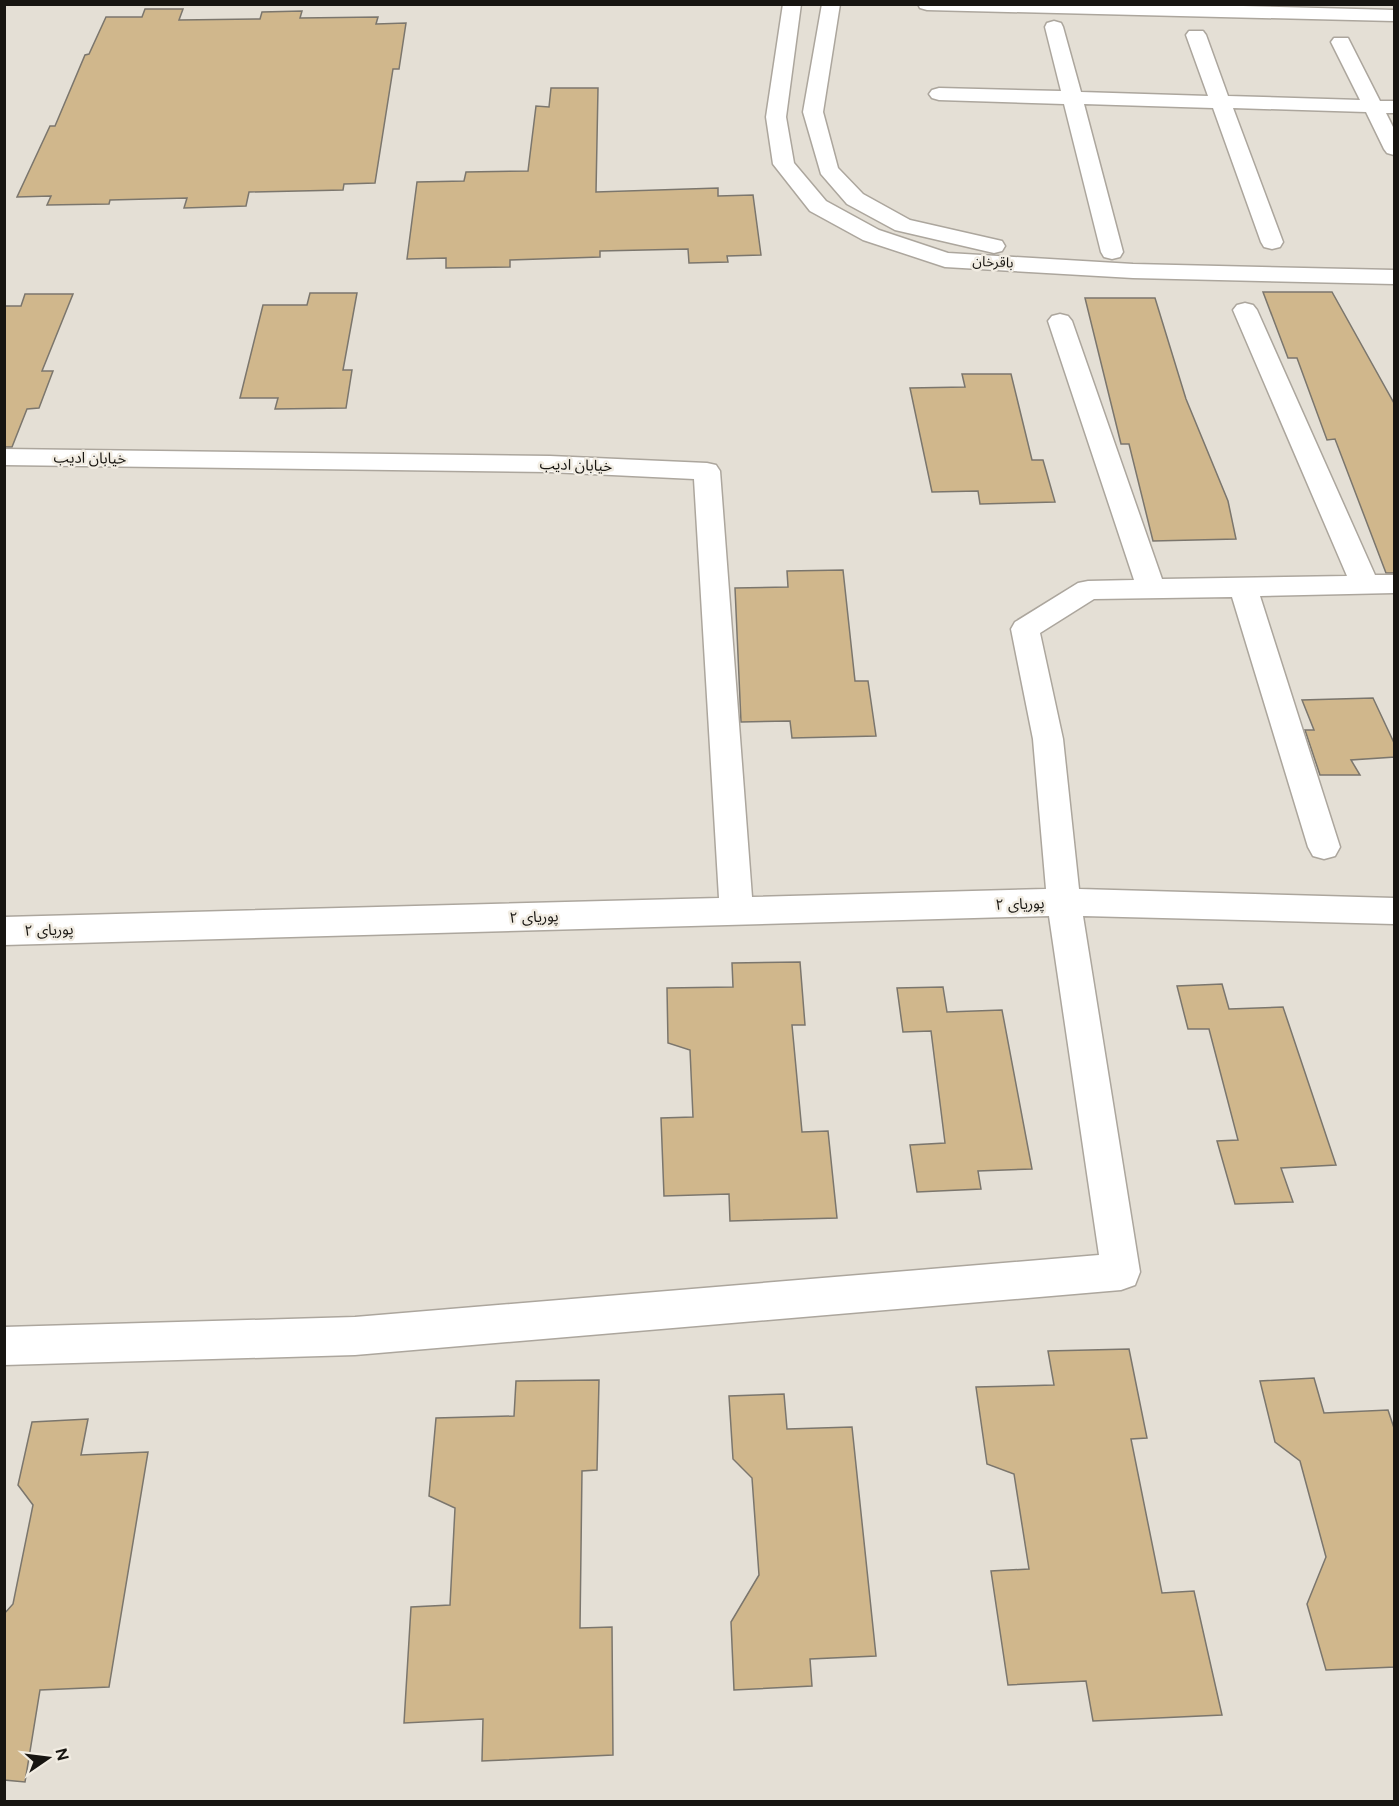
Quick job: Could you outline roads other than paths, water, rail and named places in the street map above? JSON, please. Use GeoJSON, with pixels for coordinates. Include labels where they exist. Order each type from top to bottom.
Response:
{"type":"FeatureCollection","features":[{"type":"Feature","properties":{"kind":"street","name":"باقرخان"},"geometry":{"type":"LineString","coordinates":[[792,4],[776,117],[784,164],[818,206],[871,235],[945,260],[1133,271],[1395,277]]}},
{"type":"Feature","properties":{"kind":"street","name":"باقرخان"},"geometry":{"type":"LineString","coordinates":[[831,4],[813,112],[828,170],[855,199],[903,225],[985,246],[1112,252],[1395,258]]}},
{"type":"Feature","properties":{"kind":"street"},"geometry":{"type":"LineString","coordinates":[[927,4],[1258,9],[1395,16]]}},
{"type":"Feature","properties":{"kind":"street"},"geometry":{"type":"LineString","coordinates":[[1054,27],[1112,252]]}},
{"type":"Feature","properties":{"kind":"street"},"geometry":{"type":"LineString","coordinates":[[1196,35],[1272,242]]}},
{"type":"Feature","properties":{"kind":"street"},"geometry":{"type":"LineString","coordinates":[[1341,42],[1395,149]]}},
{"type":"Feature","properties":{"kind":"street"},"geometry":{"type":"LineString","coordinates":[[939,94],[1395,108]]}},
{"type":"Feature","properties":{"kind":"street"},"geometry":{"type":"LineString","coordinates":[[1245,310],[1365,584]]}},
{"type":"Feature","properties":{"kind":"street"},"geometry":{"type":"LineString","coordinates":[[1060,321],[1151,589]]}},
{"type":"Feature","properties":{"kind":"street","name":"خیابان ادیب"},"geometry":{"type":"LineString","coordinates":[[4,457],[550,464],[707,471],[736,912]]}},
{"type":"Feature","properties":{"kind":"street"},"geometry":{"type":"LineString","coordinates":[[4,1346],[355,1335],[1121,1272],[1064,902],[1048,740],[1025,629],[1088,590],[1395,584]]}},
{"type":"Feature","properties":{"kind":"street"},"geometry":{"type":"LineString","coordinates":[[1243,587],[1324,847]]}},
{"type":"Feature","properties":{"kind":"street","name":"پوریای ۲"},"geometry":{"type":"LineString","coordinates":[[4,932],[1064,902],[1395,911]]}}]}
